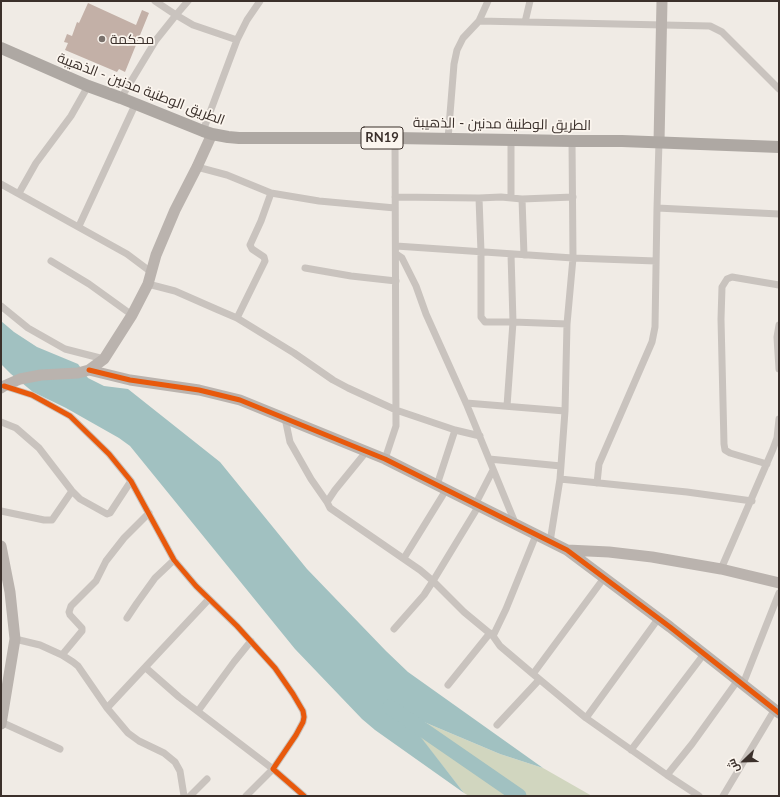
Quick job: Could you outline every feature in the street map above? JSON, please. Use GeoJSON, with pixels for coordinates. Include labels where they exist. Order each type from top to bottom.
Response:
{"type":"FeatureCollection","features":[{"type":"Feature","properties":{"kind":"main road","name":"الطريق الوطنية مدنين - الذهيبة"},"geometry":{"type":"LineString","coordinates":[[1,48],[88,86],[208,133],[239,138],[395,138],[572,141],[622,140],[779,147]]}},
{"type":"Feature","properties":{"kind":"street"},"geometry":{"type":"LineString","coordinates":[[155,1],[193,25],[237,40]]}},
{"type":"Feature","properties":{"kind":"street"},"geometry":{"type":"LineString","coordinates":[[121,98],[156,40],[188,1]]}},
{"type":"Feature","properties":{"kind":"street"},"geometry":{"type":"LineString","coordinates":[[2,387],[20,379],[41,375],[78,373],[89,370],[104,359],[132,315],[148,284],[156,255],[175,210],[197,167],[237,40],[247,20],[260,1]]}},
{"type":"Feature","properties":{"kind":"street"},"geometry":{"type":"LineString","coordinates":[[448,139],[454,64],[457,50],[463,38],[480,20],[488,1]]}},
{"type":"Feature","properties":{"kind":"street"},"geometry":{"type":"LineString","coordinates":[[525,22],[530,1]]}},
{"type":"Feature","properties":{"kind":"street"},"geometry":{"type":"LineString","coordinates":[[597,483],[599,464],[652,342],[655,327],[662,1]]}},
{"type":"Feature","properties":{"kind":"street"},"geometry":{"type":"LineString","coordinates":[[480,20],[662,26],[710,26],[722,32],[779,89]]}},
{"type":"Feature","properties":{"kind":"street"},"geometry":{"type":"LineString","coordinates":[[19,193],[36,163],[71,116],[88,86]]}},
{"type":"Feature","properties":{"kind":"street"},"geometry":{"type":"LineString","coordinates":[[79,226],[136,104]]}},
{"type":"Feature","properties":{"kind":"street"},"geometry":{"type":"LineString","coordinates":[[386,459],[396,426],[395,138]]}},
{"type":"Feature","properties":{"kind":"street"},"geometry":{"type":"LineString","coordinates":[[511,140],[511,198]]}},
{"type":"Feature","properties":{"kind":"street"},"geometry":{"type":"LineString","coordinates":[[550,542],[560,480],[565,411],[568,324],[573,258],[572,141]]}},
{"type":"Feature","properties":{"kind":"street"},"geometry":{"type":"LineString","coordinates":[[197,167],[227,175],[271,193],[319,201],[395,208]]}},
{"type":"Feature","properties":{"kind":"street"},"geometry":{"type":"LineString","coordinates":[[1,184],[127,254],[151,272]]}},
{"type":"Feature","properties":{"kind":"street"},"geometry":{"type":"LineString","coordinates":[[237,318],[264,261],[264,257],[252,249],[250,245],[271,193]]}},
{"type":"Feature","properties":{"kind":"street"},"geometry":{"type":"LineString","coordinates":[[395,197],[522,199],[573,197]]}},
{"type":"Feature","properties":{"kind":"street"},"geometry":{"type":"LineString","coordinates":[[479,198],[481,317],[485,322],[568,324]]}},
{"type":"Feature","properties":{"kind":"street"},"geometry":{"type":"LineString","coordinates":[[522,199],[524,255]]}},
{"type":"Feature","properties":{"kind":"street"},"geometry":{"type":"LineString","coordinates":[[657,208],[779,214]]}},
{"type":"Feature","properties":{"kind":"street"},"geometry":{"type":"LineString","coordinates":[[396,246],[573,258],[656,261]]}},
{"type":"Feature","properties":{"kind":"street"},"geometry":{"type":"LineString","coordinates":[[396,254],[402,258],[414,280],[516,525]]}},
{"type":"Feature","properties":{"kind":"street"},"geometry":{"type":"LineString","coordinates":[[507,406],[513,322],[511,254]]}},
{"type":"Feature","properties":{"kind":"street"},"geometry":{"type":"LineString","coordinates":[[51,261],[89,284],[132,315]]}},
{"type":"Feature","properties":{"kind":"street"},"geometry":{"type":"LineString","coordinates":[[305,268],[351,276],[396,281]]}},
{"type":"Feature","properties":{"kind":"street"},"geometry":{"type":"LineString","coordinates":[[767,464],[730,453],[725,450],[721,318],[722,287],[727,279],[732,278],[779,285]]}},
{"type":"Feature","properties":{"kind":"street"},"geometry":{"type":"LineString","coordinates":[[148,284],[175,291],[237,318],[294,353],[333,380],[396,410],[455,430],[480,436]]}},
{"type":"Feature","properties":{"kind":"street"},"geometry":{"type":"LineString","coordinates":[[1,306],[28,328],[65,349],[104,359]]}},
{"type":"Feature","properties":{"kind":"street"},"geometry":{"type":"LineString","coordinates":[[779,325],[777,337],[779,369]]}},
{"type":"Feature","properties":{"kind":"street"},"geometry":{"type":"LineString","coordinates":[[89,370],[130,380],[199,390],[240,400],[386,459],[567,550],[777,711],[723,796]]}},
{"type":"Feature","properties":{"kind":"street"},"geometry":{"type":"LineString","coordinates":[[2,387],[32,395],[70,416],[109,454],[131,481],[174,560],[275,668],[293,694],[303,711],[303,722],[273,769],[246,796]]}},
{"type":"Feature","properties":{"kind":"street"},"geometry":{"type":"LineString","coordinates":[[466,403],[565,411]]}},
{"type":"Feature","properties":{"kind":"street"},"geometry":{"type":"LineString","coordinates":[[285,418],[290,442],[307,473],[330,508],[404,558],[433,581],[491,635],[500,646],[586,718],[699,796]]}},
{"type":"Feature","properties":{"kind":"street"},"geometry":{"type":"LineString","coordinates":[[721,569],[767,464],[777,438],[779,419]]}},
{"type":"Feature","properties":{"kind":"street"},"geometry":{"type":"LineString","coordinates":[[1,422],[16,428],[39,448],[72,491],[80,499],[108,514],[131,481]]}},
{"type":"Feature","properties":{"kind":"street"},"geometry":{"type":"LineString","coordinates":[[404,558],[442,487],[455,430]]}},
{"type":"Feature","properties":{"kind":"street"},"geometry":{"type":"LineString","coordinates":[[327,502],[366,452]]}},
{"type":"Feature","properties":{"kind":"street"},"geometry":{"type":"LineString","coordinates":[[489,459],[561,466]]}},
{"type":"Feature","properties":{"kind":"street"},"geometry":{"type":"LineString","coordinates":[[394,628],[424,595],[433,581],[477,506],[493,470]]}},
{"type":"Feature","properties":{"kind":"street"},"geometry":{"type":"LineString","coordinates":[[560,480],[688,492],[752,500]]}},
{"type":"Feature","properties":{"kind":"street"},"geometry":{"type":"LineString","coordinates":[[1,511],[44,520],[52,520],[72,491]]}},
{"type":"Feature","properties":{"kind":"street"},"geometry":{"type":"LineString","coordinates":[[62,655],[82,631],[82,628],[69,612],[71,606],[96,581],[113,551],[149,513]]}},
{"type":"Feature","properties":{"kind":"street"},"geometry":{"type":"LineString","coordinates":[[448,685],[491,635],[509,603],[536,535]]}},
{"type":"Feature","properties":{"kind":"street"},"geometry":{"type":"LineString","coordinates":[[1,546],[10,592],[15,639],[1,723],[60,749]]}},
{"type":"Feature","properties":{"kind":"street"},"geometry":{"type":"LineString","coordinates":[[567,550],[609,552],[652,557],[721,569],[779,583]]}},
{"type":"Feature","properties":{"kind":"street"},"geometry":{"type":"LineString","coordinates":[[127,618],[142,595],[174,560]]}},
{"type":"Feature","properties":{"kind":"street"},"geometry":{"type":"LineString","coordinates":[[533,674],[604,578]]}},
{"type":"Feature","properties":{"kind":"street"},"geometry":{"type":"LineString","coordinates":[[667,775],[740,682],[779,593]]}},
{"type":"Feature","properties":{"kind":"street"},"geometry":{"type":"LineString","coordinates":[[107,708],[209,599]]}},
{"type":"Feature","properties":{"kind":"street"},"geometry":{"type":"LineString","coordinates":[[586,718],[658,619]]}},
{"type":"Feature","properties":{"kind":"street"},"geometry":{"type":"LineString","coordinates":[[15,639],[40,645],[62,655],[78,666],[107,708],[128,734],[164,753],[175,762],[180,771],[184,796]]}},
{"type":"Feature","properties":{"kind":"street"},"geometry":{"type":"LineString","coordinates":[[198,711],[251,641]]}},
{"type":"Feature","properties":{"kind":"street"},"geometry":{"type":"LineString","coordinates":[[632,750],[704,654]]}},
{"type":"Feature","properties":{"kind":"street"},"geometry":{"type":"LineString","coordinates":[[146,668],[179,697],[273,769],[304,796]]}},
{"type":"Feature","properties":{"kind":"street"},"geometry":{"type":"LineString","coordinates":[[497,725],[539,680]]}},
{"type":"Feature","properties":{"kind":"street"},"geometry":{"type":"LineString","coordinates":[[190,796],[207,779]]}},
{"type":"Feature","properties":{"kind":"green space"},"geometry":{"type":"Polygon","coordinates":[[[405,718],[424,722],[500,754],[543,768],[592,796],[469,796],[464,793],[405,718]]]}},
{"type":"Feature","properties":{"kind":"water"},"geometry":{"type":"Polygon","coordinates":[[[1,321],[14,332],[37,347],[78,364],[88,378],[104,386],[128,389],[220,462],[307,569],[408,672],[543,768],[500,754],[424,722],[406,718],[464,793],[375,730],[362,719],[295,649],[130,446],[119,438],[66,408],[33,392],[1,364],[1,321]]]}},
{"type":"Feature","properties":{"kind":"building","name":"محكمة"},"geometry":{"type":"Polygon","coordinates":[[[88,3],[136,25],[142,10],[149,13],[125,72],[119,69],[117,72],[65,50],[68,43],[64,42],[67,34],[72,36],[77,22],[79,23],[88,3]]]}},
{"type":"Feature","properties":{"kind":"waterway"},"geometry":{"type":"LineString","coordinates":[[390,707],[519,796]]}},
{"type":"Feature","properties":{"kind":"cycle path"},"geometry":{"type":"LineString","coordinates":[[89,370],[130,380],[199,390],[240,400],[385,459],[567,550],[670,627],[779,713]]}},
{"type":"Feature","properties":{"kind":"cycle path"},"geometry":{"type":"LineString","coordinates":[[4,386],[32,395],[70,416],[109,454],[131,481],[174,560],[196,586],[237,626],[275,668],[293,694],[303,711],[304,717],[296,735],[273,769],[304,796]]}},
{"type":"Feature","properties":{"kind":"place","name":"محكمة"},"geometry":{"type":"Point","coordinates":[102,39]}}]}
